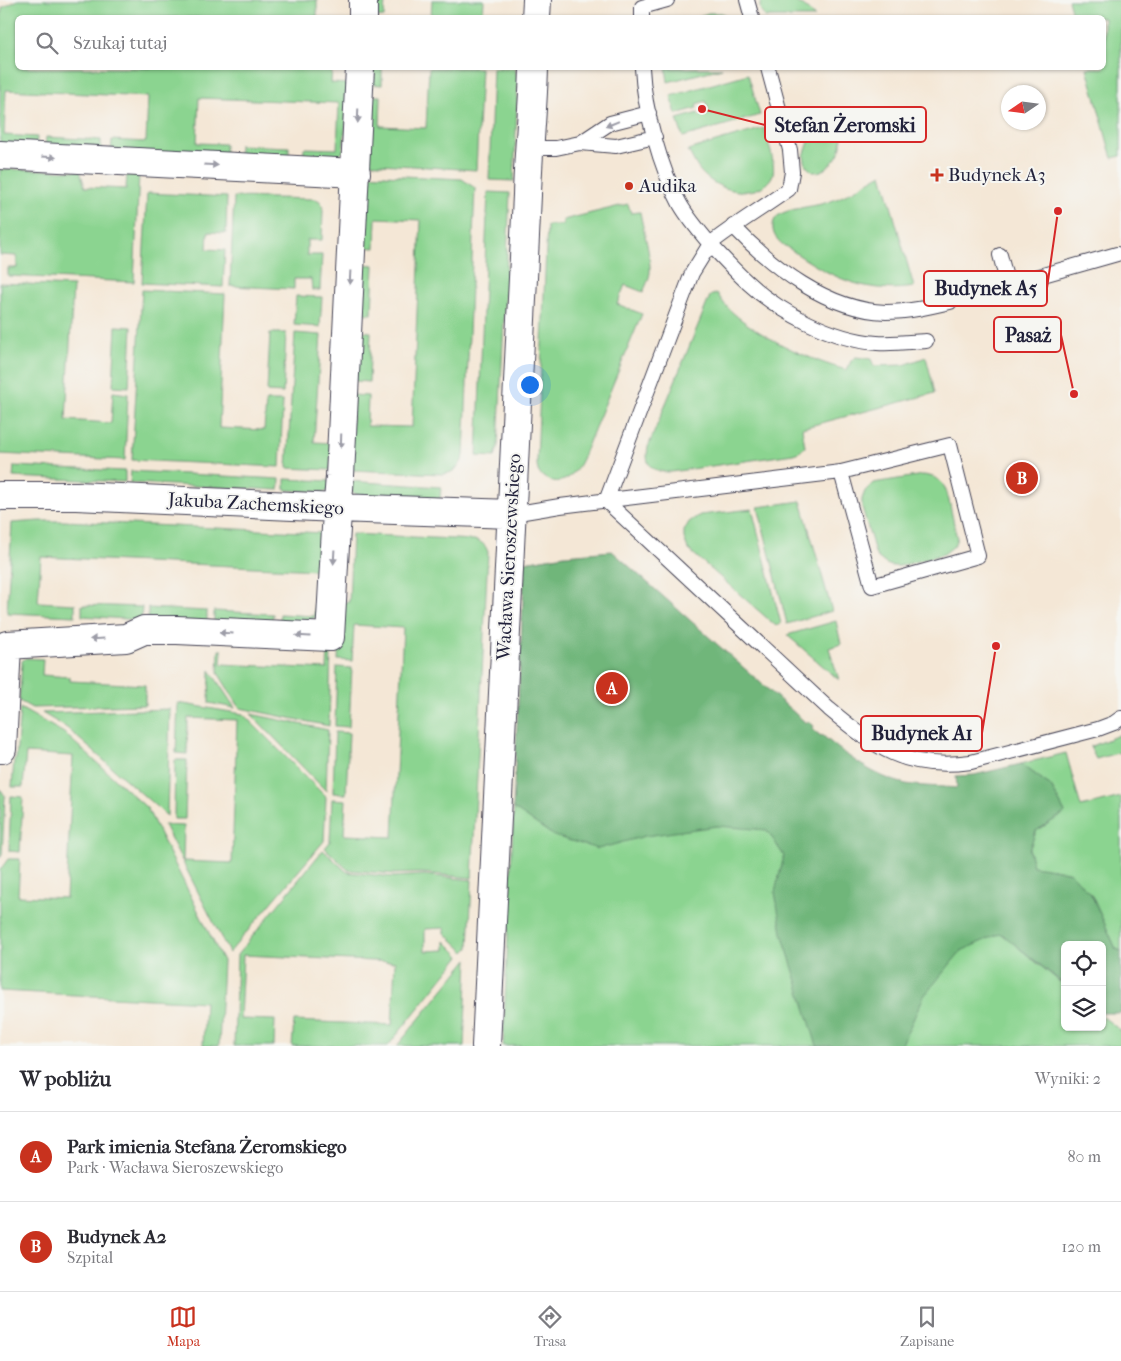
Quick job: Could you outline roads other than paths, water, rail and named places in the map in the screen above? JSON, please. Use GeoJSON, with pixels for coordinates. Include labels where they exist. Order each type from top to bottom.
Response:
{"type":"FeatureCollection","features":[{"type":"Feature","properties":{"kind":"street"},"geometry":{"type":"LineString","coordinates":[[363,0],[363,15]]}},
{"type":"Feature","properties":{"kind":"street"},"geometry":{"type":"LineString","coordinates":[[536,15],[537,0]]}},
{"type":"Feature","properties":{"kind":"street"},"geometry":{"type":"LineString","coordinates":[[0,749],[2,749],[7,645],[126,638],[144,630],[330,637],[356,173],[360,70]]}},
{"type":"Feature","properties":{"kind":"street","name":"Wacława Sieroszewskiego"},"geometry":{"type":"LineString","coordinates":[[486,1046],[497,790],[534,70]]}},
{"type":"Feature","properties":{"kind":"street"},"geometry":{"type":"LineString","coordinates":[[0,155],[356,173]]}},
{"type":"Feature","properties":{"kind":"street","name":"Jakuba Zachemskiego"},"geometry":{"type":"LineString","coordinates":[[0,496],[76,496],[512,514]]}},
{"type":"Feature","properties":{"kind":"lane"},"geometry":{"type":"LineString","coordinates":[[642,8],[667,0]]}},
{"type":"Feature","properties":{"kind":"lane"},"geometry":{"type":"LineString","coordinates":[[747,0],[751,15]]}},
{"type":"Feature","properties":{"kind":"lane"},"geometry":{"type":"LineString","coordinates":[[642,70],[645,95],[655,137],[670,181],[680,203],[692,223],[742,278],[796,317],[824,331],[850,339],[875,343],[926,341]]}},
{"type":"Feature","properties":{"kind":"lane"},"geometry":{"type":"LineString","coordinates":[[606,501],[692,273],[710,244],[733,226],[748,218],[789,189],[792,172],[790,150],[769,70]]}},
{"type":"Feature","properties":{"kind":"lane"},"geometry":{"type":"LineString","coordinates":[[580,143],[610,123],[649,113]]}},
{"type":"Feature","properties":{"kind":"lane"},"geometry":{"type":"LineString","coordinates":[[529,148],[556,148],[580,143],[616,146],[655,137]]}},
{"type":"Feature","properties":{"kind":"lane"},"geometry":{"type":"LineString","coordinates":[[733,226],[771,262],[813,290],[839,302],[885,312],[928,308],[950,302]]}},
{"type":"Feature","properties":{"kind":"lane"},"geometry":{"type":"LineString","coordinates":[[976,294],[1117,254]]}},
{"type":"Feature","properties":{"kind":"lane"},"geometry":{"type":"LineString","coordinates":[[1000,255],[1008,285]]}},
{"type":"Feature","properties":{"kind":"lane"},"geometry":{"type":"LineString","coordinates":[[512,514],[560,506],[841,472],[950,445],[978,556],[872,586],[841,472]]}},
{"type":"Feature","properties":{"kind":"lane"},"geometry":{"type":"LineString","coordinates":[[606,501],[829,709],[863,736],[900,757],[934,764],[952,765],[971,762],[1098,729],[1121,718]]}},
{"type":"Feature","properties":{"kind":"place","name":"Stefan Żeromski"},"geometry":{"type":"Point","coordinates":[702,109]}},
{"type":"Feature","properties":{"kind":"place","name":"Budynek A3"},"geometry":{"type":"Point","coordinates":[937,175]}},
{"type":"Feature","properties":{"kind":"place","name":"Audika"},"geometry":{"type":"Point","coordinates":[629,186]}},
{"type":"Feature","properties":{"kind":"place","name":"Budynek A5"},"geometry":{"type":"Point","coordinates":[1058,211]}},
{"type":"Feature","properties":{"kind":"place","name":"Pasaż"},"geometry":{"type":"Point","coordinates":[1074,394]}},
{"type":"Feature","properties":{"kind":"place","name":"Budynek A2"},"geometry":{"type":"Point","coordinates":[1022,478]}},
{"type":"Feature","properties":{"kind":"place","name":"Budynek A1"},"geometry":{"type":"Point","coordinates":[996,646]}},
{"type":"Feature","properties":{"kind":"place","name":"Park imienia Stefana Żeromskiego"},"geometry":{"type":"Point","coordinates":[612,688]}}]}
